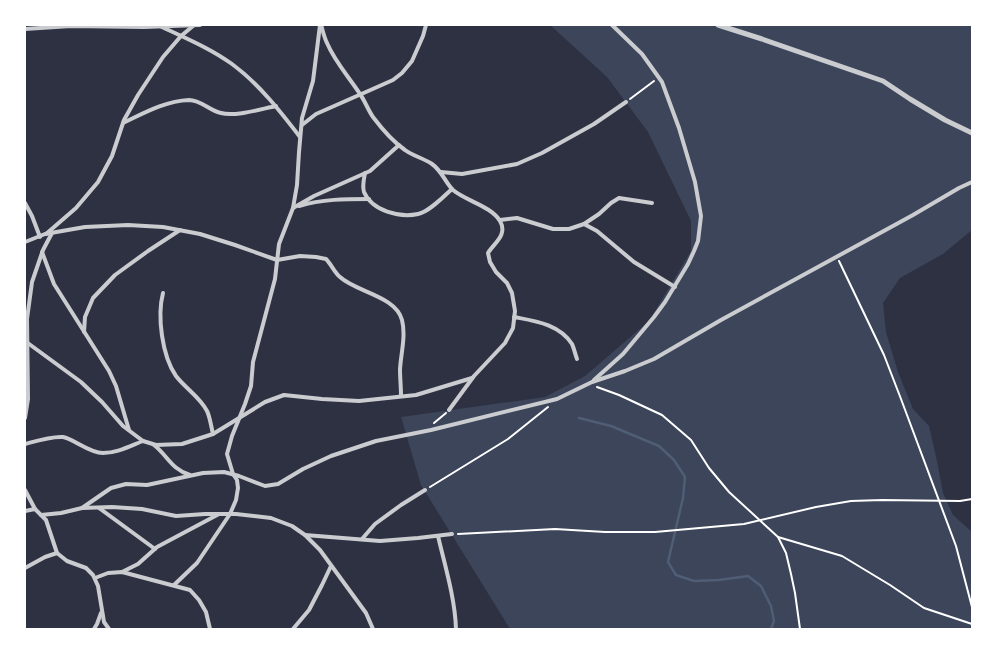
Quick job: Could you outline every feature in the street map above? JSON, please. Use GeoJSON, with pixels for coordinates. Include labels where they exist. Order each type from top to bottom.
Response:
{"type":"FeatureCollection","features":[{"type":"Feature","properties":{"kind":"street"},"geometry":{"type":"LineString","coordinates":[[25,29],[70,25],[200,25]]}},
{"type":"Feature","properties":{"kind":"street"},"geometry":{"type":"LineString","coordinates":[[321,25],[326,42],[336,60],[384,132],[405,150],[431,163],[441,172],[452,189],[464,198],[485,208],[500,220],[503,230],[500,240],[488,253],[490,262],[496,272],[507,283],[512,293],[515,311],[514,328],[505,344],[472,378],[449,410]]}},
{"type":"Feature","properties":{"kind":"street"},"geometry":{"type":"LineString","coordinates":[[174,585],[196,564],[230,514],[236,500],[237,480],[233,474],[227,454],[251,386],[253,362],[275,279],[280,244],[293,208],[297,185],[302,118],[313,81],[321,25]]}},
{"type":"Feature","properties":{"kind":"street"},"geometry":{"type":"LineString","coordinates":[[302,125],[316,114],[393,80],[402,73],[412,62],[426,25]]}},
{"type":"Feature","properties":{"kind":"street"},"geometry":{"type":"LineString","coordinates":[[590,383],[623,354],[665,302],[694,251],[698,240],[701,216],[696,182],[662,82],[642,54],[612,25]]}},
{"type":"Feature","properties":{"kind":"street"},"geometry":{"type":"LineString","coordinates":[[718,25],[883,81],[945,120],[972,133]]}},
{"type":"Feature","properties":{"kind":"street"},"geometry":{"type":"LineString","coordinates":[[160,26],[202,46],[232,64],[276,106],[300,137]]}},
{"type":"Feature","properties":{"kind":"street"},"geometry":{"type":"LineString","coordinates":[[25,242],[45,234],[76,208],[98,182],[112,156],[123,123],[138,95],[163,57],[181,36],[193,26]]}},
{"type":"Feature","properties":{"kind":"street"},"geometry":{"type":"LineString","coordinates":[[123,123],[153,108],[169,103],[192,100],[221,113],[237,114],[276,106]]}},
{"type":"Feature","properties":{"kind":"street"},"geometry":{"type":"LineString","coordinates":[[441,172],[462,174],[517,164],[594,124],[626,102]]}},
{"type":"Feature","properties":{"kind":"street"},"geometry":{"type":"LineString","coordinates":[[293,208],[314,196],[370,171],[399,145]]}},
{"type":"Feature","properties":{"kind":"street"},"geometry":{"type":"LineString","coordinates":[[365,173],[364,191],[369,199],[377,207],[400,216],[420,214],[436,204],[452,189]]}},
{"type":"Feature","properties":{"kind":"street"},"geometry":{"type":"LineString","coordinates":[[82,508],[111,488],[126,484],[148,485],[203,473],[224,472],[265,486],[278,484],[330,456],[376,441],[558,400],[590,383],[654,359],[972,182]]}},
{"type":"Feature","properties":{"kind":"street"},"geometry":{"type":"LineString","coordinates":[[500,220],[517,218],[553,229],[569,229],[584,224],[599,214],[611,202],[620,198],[652,203]]}},
{"type":"Feature","properties":{"kind":"street"},"geometry":{"type":"LineString","coordinates":[[293,208],[312,202],[369,199]]}},
{"type":"Feature","properties":{"kind":"street"},"geometry":{"type":"LineString","coordinates":[[25,203],[40,237]]}},
{"type":"Feature","properties":{"kind":"street"},"geometry":{"type":"LineString","coordinates":[[584,224],[634,262],[674,286]]}},
{"type":"Feature","properties":{"kind":"street"},"geometry":{"type":"LineString","coordinates":[[45,234],[85,227],[163,226],[235,244],[277,260],[300,256],[326,258],[339,277],[357,289],[393,306],[402,317],[404,333],[400,370],[401,396]]}},
{"type":"Feature","properties":{"kind":"street"},"geometry":{"type":"LineString","coordinates":[[84,332],[85,317],[93,298],[98,292],[115,275],[180,230]]}},
{"type":"Feature","properties":{"kind":"street"},"geometry":{"type":"LineString","coordinates":[[25,418],[28,399],[27,319],[32,282],[42,252],[52,233]]}},
{"type":"Feature","properties":{"kind":"street"},"geometry":{"type":"LineString","coordinates":[[42,252],[54,284],[116,386],[129,430]]}},
{"type":"Feature","properties":{"kind":"street"},"geometry":{"type":"LineString","coordinates":[[163,293],[160,315],[167,361],[176,376],[207,411],[213,434]]}},
{"type":"Feature","properties":{"kind":"street"},"geometry":{"type":"LineString","coordinates":[[514,316],[549,325],[563,334],[572,345],[577,359]]}},
{"type":"Feature","properties":{"kind":"street"},"geometry":{"type":"LineString","coordinates":[[26,343],[81,382],[123,426],[143,441],[156,445],[182,444],[213,434],[265,402],[284,395],[359,401],[416,396],[472,378]]}},
{"type":"Feature","properties":{"kind":"street"},"geometry":{"type":"LineString","coordinates":[[25,444],[42,439],[64,437],[85,448],[100,453],[116,452],[143,441]]}},
{"type":"Feature","properties":{"kind":"street"},"geometry":{"type":"LineString","coordinates":[[151,443],[180,472],[192,475]]}},
{"type":"Feature","properties":{"kind":"street"},"geometry":{"type":"LineString","coordinates":[[25,490],[35,509],[46,520],[57,553],[67,561],[86,568],[93,574],[98,586],[104,622],[109,629]]}},
{"type":"Feature","properties":{"kind":"street"},"geometry":{"type":"LineString","coordinates":[[362,539],[375,524],[425,490]]}},
{"type":"Feature","properties":{"kind":"street"},"geometry":{"type":"LineString","coordinates":[[41,515],[82,508],[99,508],[142,509],[176,516],[230,514],[271,518],[292,526],[305,534],[320,550],[366,613],[373,629]]}},
{"type":"Feature","properties":{"kind":"street"},"geometry":{"type":"LineString","coordinates":[[99,508],[155,549]]}},
{"type":"Feature","properties":{"kind":"street"},"geometry":{"type":"LineString","coordinates":[[25,511],[35,509]]}},
{"type":"Feature","properties":{"kind":"street"},"geometry":{"type":"LineString","coordinates":[[122,572],[138,564],[155,549],[220,514]]}},
{"type":"Feature","properties":{"kind":"street"},"geometry":{"type":"LineString","coordinates":[[305,534],[380,541],[452,534]]}},
{"type":"Feature","properties":{"kind":"street"},"geometry":{"type":"LineString","coordinates":[[438,536],[450,590],[456,629]]}},
{"type":"Feature","properties":{"kind":"street"},"geometry":{"type":"LineString","coordinates":[[25,568],[57,553]]}},
{"type":"Feature","properties":{"kind":"street"},"geometry":{"type":"LineString","coordinates":[[292,629],[309,610],[331,566]]}},
{"type":"Feature","properties":{"kind":"street"},"geometry":{"type":"LineString","coordinates":[[94,578],[108,573],[122,572],[190,590],[206,612],[210,629]]}},
{"type":"Feature","properties":{"kind":"street"},"geometry":{"type":"LineString","coordinates":[[94,629],[102,611]]}},
{"type":"Feature","properties":{"kind":"path"},"geometry":{"type":"LineString","coordinates":[[626,102],[659,77]]}},
{"type":"Feature","properties":{"kind":"path"},"geometry":{"type":"LineString","coordinates":[[837,257],[884,354],[956,546],[972,607]]}},
{"type":"Feature","properties":{"kind":"path"},"geometry":{"type":"LineString","coordinates":[[590,383],[662,415],[691,440],[709,468],[729,492],[778,537],[790,567],[800,629]]}},
{"type":"Feature","properties":{"kind":"path"},"geometry":{"type":"LineString","coordinates":[[425,490],[508,439],[558,400]]}},
{"type":"Feature","properties":{"kind":"path"},"geometry":{"type":"LineString","coordinates":[[426,431],[449,410]]}},
{"type":"Feature","properties":{"kind":"path"},"geometry":{"type":"LineString","coordinates":[[452,534],[556,529],[605,532],[655,532],[744,524],[851,501],[960,501],[972,499]]}},
{"type":"Feature","properties":{"kind":"path"},"geometry":{"type":"LineString","coordinates":[[778,537],[842,556],[924,608],[972,624]]}},
{"type":"Feature","properties":{"kind":"shaded area"},"geometry":{"type":"Polygon","coordinates":[[[550,25],[972,25],[972,230],[943,254],[900,278],[883,303],[886,332],[898,372],[913,409],[929,426],[943,493],[953,515],[972,532],[972,629],[510,629],[421,485],[401,417],[545,397],[585,376],[649,321],[691,251],[691,221],[648,132],[607,77],[550,25]]]}},
{"type":"Feature","properties":{"kind":"waterway"},"geometry":{"type":"LineString","coordinates":[[579,418],[611,426],[659,446],[674,460],[685,477],[683,498],[668,562],[676,575],[694,581],[748,576],[761,586],[771,606],[774,621],[771,629]]}}]}
